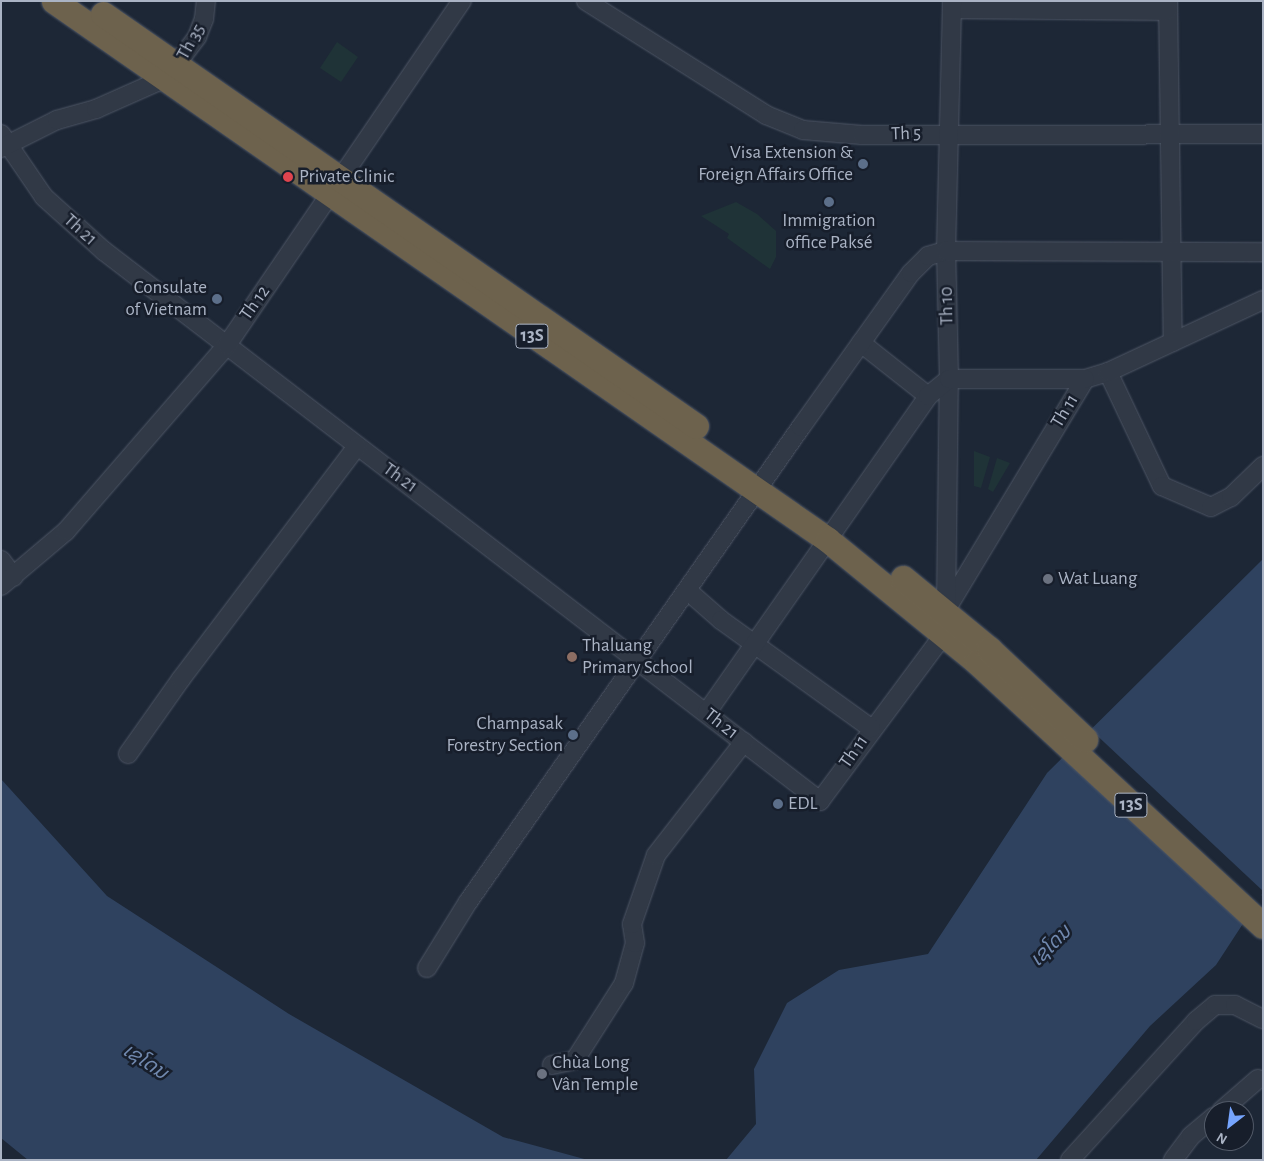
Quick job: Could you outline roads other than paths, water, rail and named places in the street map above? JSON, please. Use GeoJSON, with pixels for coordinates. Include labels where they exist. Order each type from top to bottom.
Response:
{"type":"FeatureCollection","features":[{"type":"Feature","properties":{"kind":"highway","name":"13S"},"geometry":{"type":"LineString","coordinates":[[54,1],[172,72],[763,482],[833,533],[945,622],[1263,907]]}},
{"type":"Feature","properties":{"kind":"highway","name":"13S"},"geometry":{"type":"LineString","coordinates":[[84,1],[172,72]]}},
{"type":"Feature","properties":{"kind":"highway","name":"13S"},"geometry":{"type":"LineString","coordinates":[[1005,677],[1263,926]]}},
{"type":"Feature","properties":{"kind":"street","name":"Th 35"},"geometry":{"type":"LineString","coordinates":[[172,72],[197,37],[204,19],[206,1]]}},
{"type":"Feature","properties":{"kind":"street","name":"Th 12"},"geometry":{"type":"LineString","coordinates":[[1,560],[8,581],[66,531],[226,345],[462,1]]}},
{"type":"Feature","properties":{"kind":"street","name":"Th 5"},"geometry":{"type":"LineString","coordinates":[[586,1],[785,124],[804,130],[862,135],[948,132],[1263,134]]}},
{"type":"Feature","properties":{"kind":"street"},"geometry":{"type":"LineString","coordinates":[[952,5],[1168,6],[1173,342]]}},
{"type":"Feature","properties":{"kind":"street","name":"Th 10"},"geometry":{"type":"LineString","coordinates":[[945,622],[949,379],[946,251],[952,5]]}},
{"type":"Feature","properties":{"kind":"street"},"geometry":{"type":"LineString","coordinates":[[3,142],[57,120],[96,109],[172,72]]}},
{"type":"Feature","properties":{"kind":"street","name":"Th 21"},"geometry":{"type":"LineString","coordinates":[[3,142],[44,197],[74,225],[226,345],[357,446],[451,515],[820,801]]}},
{"type":"Feature","properties":{"kind":"street"},"geometry":{"type":"LineString","coordinates":[[427,968],[468,902],[637,660],[688,591],[911,273],[928,256],[946,251],[1173,254],[1263,252]]}},
{"type":"Feature","properties":{"kind":"street","name":"Th 11"},"geometry":{"type":"LineString","coordinates":[[820,801],[945,622],[1085,379],[1108,372],[1263,300]]}},
{"type":"Feature","properties":{"kind":"street"},"geometry":{"type":"LineString","coordinates":[[861,343],[928,396]]}},
{"type":"Feature","properties":{"kind":"street"},"geometry":{"type":"LineString","coordinates":[[1108,372],[1162,486],[1211,507],[1231,497],[1263,466]]}},
{"type":"Feature","properties":{"kind":"street"},"geometry":{"type":"LineString","coordinates":[[707,712],[756,645],[928,396],[949,379],[1085,379]]}},
{"type":"Feature","properties":{"kind":"street"},"geometry":{"type":"LineString","coordinates":[[128,754],[181,679],[357,446]]}},
{"type":"Feature","properties":{"kind":"street"},"geometry":{"type":"LineString","coordinates":[[688,591],[756,645],[871,728]]}},
{"type":"Feature","properties":{"kind":"street"},"geometry":{"type":"LineString","coordinates":[[552,1064],[575,1060],[624,983],[635,943],[632,924],[656,854],[744,742]]}},
{"type":"Feature","properties":{"kind":"street"},"geometry":{"type":"LineString","coordinates":[[1070,1160],[1196,1021],[1215,1005],[1235,1005],[1263,1019]]}},
{"type":"Feature","properties":{"kind":"street"},"geometry":{"type":"LineString","coordinates":[[1232,1101],[1258,1079]]}},
{"type":"Feature","properties":{"kind":"street"},"geometry":{"type":"LineString","coordinates":[[1173,1160],[1191,1136],[1204,1125]]}},
{"type":"Feature","properties":{"kind":"water","name":"ເຊໂດນ"},"geometry":{"type":"Polygon","coordinates":[[[1263,559],[1263,893],[1216,965],[1150,1026],[1036,1160],[726,1160],[756,1124],[754,1069],[787,1003],[839,970],[928,954],[1047,773],[1263,559]]]}},
{"type":"Feature","properties":{"kind":"water","name":"ເຊໂດນ"},"geometry":{"type":"Polygon","coordinates":[[[1,779],[107,896],[289,1014],[503,1137],[588,1160],[28,1160],[1,1138],[1,779]]]}},
{"type":"Feature","properties":{"kind":"place","name":"Visa Extension & Foreign Affairs Office"},"geometry":{"type":"Point","coordinates":[863,164]}},
{"type":"Feature","properties":{"kind":"place","name":"Private Clinic"},"geometry":{"type":"Point","coordinates":[288,177]}},
{"type":"Feature","properties":{"kind":"place","name":"Immigration office Paksé"},"geometry":{"type":"Point","coordinates":[829,202]}},
{"type":"Feature","properties":{"kind":"place","name":"Consulate of Vietnam"},"geometry":{"type":"Point","coordinates":[217,299]}},
{"type":"Feature","properties":{"kind":"place","name":"Wat Luang"},"geometry":{"type":"Point","coordinates":[1048,579]}},
{"type":"Feature","properties":{"kind":"place","name":"Thaluang Primary School"},"geometry":{"type":"Point","coordinates":[572,657]}},
{"type":"Feature","properties":{"kind":"place","name":"Champasak Forestry Section"},"geometry":{"type":"Point","coordinates":[573,735]}},
{"type":"Feature","properties":{"kind":"place","name":"EDL"},"geometry":{"type":"Point","coordinates":[778,804]}},
{"type":"Feature","properties":{"kind":"place","name":"Chùa Long Vân Temple"},"geometry":{"type":"Point","coordinates":[542,1074]}}]}
